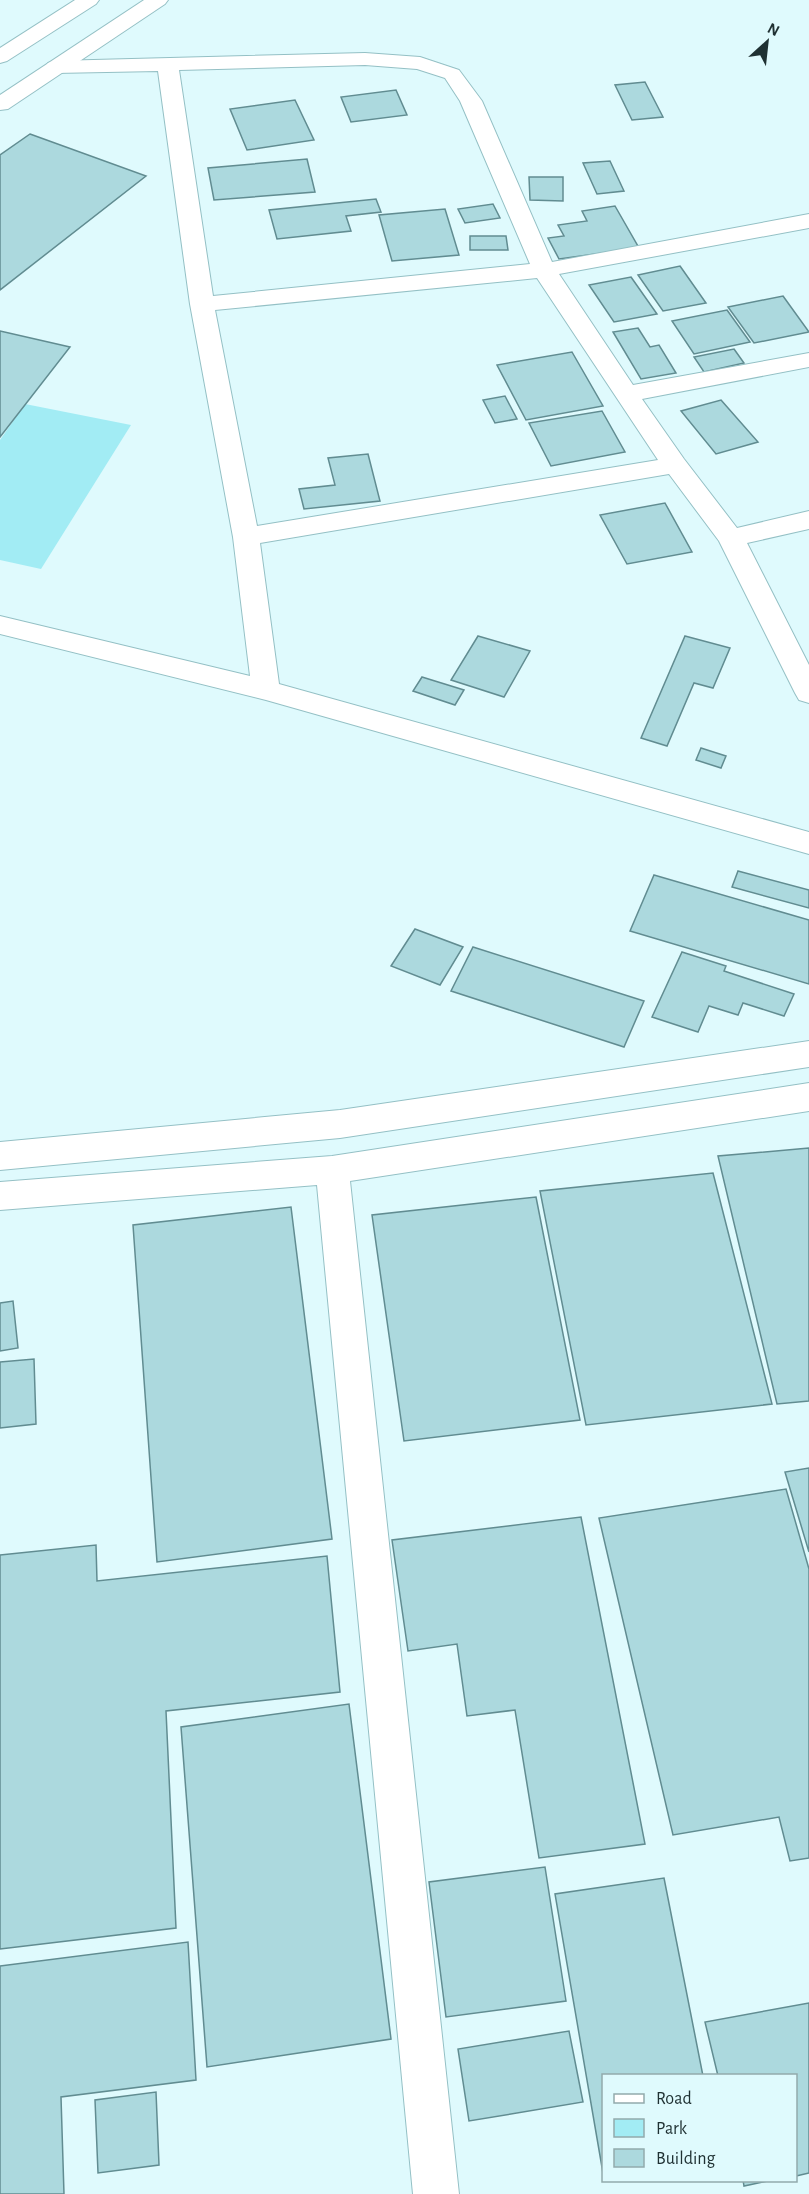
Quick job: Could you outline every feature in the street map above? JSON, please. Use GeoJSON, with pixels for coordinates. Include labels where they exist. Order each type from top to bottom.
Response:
{"type":"FeatureCollection","features":[{"type":"Feature","properties":{"kind":"main road"},"geometry":{"type":"LineString","coordinates":[[0,57],[89,0]]}},
{"type":"Feature","properties":{"kind":"main road"},"geometry":{"type":"LineString","coordinates":[[0,104],[158,0]]}},
{"type":"Feature","properties":{"kind":"main road"},"geometry":{"type":"LineString","coordinates":[[55,67],[365,59],[420,63],[452,74],[471,101],[544,270],[675,465],[731,537],[809,693]]}},
{"type":"Feature","properties":{"kind":"main road"},"geometry":{"type":"LineString","coordinates":[[168,64],[202,304],[246,537],[266,690]]}},
{"type":"Feature","properties":{"kind":"main road"},"geometry":{"type":"LineString","coordinates":[[202,304],[544,270],[809,221]]}},
{"type":"Feature","properties":{"kind":"main road"},"geometry":{"type":"LineString","coordinates":[[626,394],[809,360]]}},
{"type":"Feature","properties":{"kind":"main road"},"geometry":{"type":"LineString","coordinates":[[246,537],[675,465]]}},
{"type":"Feature","properties":{"kind":"main road"},"geometry":{"type":"LineString","coordinates":[[731,537],[809,520]]}},
{"type":"Feature","properties":{"kind":"main road"},"geometry":{"type":"LineString","coordinates":[[0,625],[266,690],[809,843]]}},
{"type":"Feature","properties":{"kind":"main road"},"geometry":{"type":"LineString","coordinates":[[0,1156],[340,1124],[809,1054]]}},
{"type":"Feature","properties":{"kind":"main road"},"geometry":{"type":"LineString","coordinates":[[0,1196],[332,1170],[809,1097]]}},
{"type":"Feature","properties":{"kind":"main road"},"geometry":{"type":"LineString","coordinates":[[332,1170],[436,2194]]}},
{"type":"Feature","properties":{"kind":"green space"},"geometry":{"type":"Polygon","coordinates":[[[25,404],[131,425],[41,569],[0,560],[0,440],[25,404]]]}},
{"type":"Feature","properties":{"kind":"building"},"geometry":{"type":"Polygon","coordinates":[[[645,82],[663,117],[632,120],[615,85],[645,82]]]}},
{"type":"Feature","properties":{"kind":"building"},"geometry":{"type":"Polygon","coordinates":[[[396,90],[407,115],[351,122],[341,97],[396,90]]]}},
{"type":"Feature","properties":{"kind":"building"},"geometry":{"type":"Polygon","coordinates":[[[295,100],[314,140],[247,150],[230,109],[295,100]]]}},
{"type":"Feature","properties":{"kind":"building"},"geometry":{"type":"Polygon","coordinates":[[[30,134],[146,176],[0,290],[0,155],[30,134]]]}},
{"type":"Feature","properties":{"kind":"building"},"geometry":{"type":"Polygon","coordinates":[[[307,159],[315,192],[214,200],[208,168],[307,159]]]}},
{"type":"Feature","properties":{"kind":"building"},"geometry":{"type":"Polygon","coordinates":[[[610,161],[624,191],[597,194],[583,163],[610,161]]]}},
{"type":"Feature","properties":{"kind":"building"},"geometry":{"type":"Polygon","coordinates":[[[529,177],[563,177],[563,201],[530,200],[529,177]]]}},
{"type":"Feature","properties":{"kind":"building"},"geometry":{"type":"Polygon","coordinates":[[[376,199],[381,212],[346,216],[351,231],[277,239],[269,210],[376,199]]]}},
{"type":"Feature","properties":{"kind":"building"},"geometry":{"type":"Polygon","coordinates":[[[493,204],[500,218],[465,223],[458,209],[493,204]]]}},
{"type":"Feature","properties":{"kind":"building"},"geometry":{"type":"Polygon","coordinates":[[[615,206],[639,248],[559,259],[548,238],[564,236],[558,225],[587,221],[582,211],[615,206]]]}},
{"type":"Feature","properties":{"kind":"building"},"geometry":{"type":"Polygon","coordinates":[[[445,209],[459,255],[392,261],[379,215],[445,209]]]}},
{"type":"Feature","properties":{"kind":"building"},"geometry":{"type":"Polygon","coordinates":[[[470,236],[506,236],[508,250],[470,250],[470,236]]]}},
{"type":"Feature","properties":{"kind":"building"},"geometry":{"type":"Polygon","coordinates":[[[680,266],[706,303],[663,311],[638,275],[680,266]]]}},
{"type":"Feature","properties":{"kind":"building"},"geometry":{"type":"Polygon","coordinates":[[[631,277],[657,314],[614,322],[589,285],[631,277]]]}},
{"type":"Feature","properties":{"kind":"building"},"geometry":{"type":"Polygon","coordinates":[[[783,296],[809,332],[754,343],[728,307],[783,296]]]}},
{"type":"Feature","properties":{"kind":"building"},"geometry":{"type":"Polygon","coordinates":[[[727,310],[750,342],[694,354],[672,321],[727,310]]]}},
{"type":"Feature","properties":{"kind":"building"},"geometry":{"type":"Polygon","coordinates":[[[638,328],[650,347],[659,345],[676,373],[641,379],[613,332],[638,328]]]}},
{"type":"Feature","properties":{"kind":"building"},"geometry":{"type":"Polygon","coordinates":[[[0,331],[70,347],[0,437],[0,331]]]}},
{"type":"Feature","properties":{"kind":"building"},"geometry":{"type":"Polygon","coordinates":[[[734,349],[744,363],[704,372],[694,357],[734,349]]]}},
{"type":"Feature","properties":{"kind":"building"},"geometry":{"type":"Polygon","coordinates":[[[572,352],[603,406],[526,420],[497,365],[572,352]]]}},
{"type":"Feature","properties":{"kind":"building"},"geometry":{"type":"Polygon","coordinates":[[[505,396],[517,419],[495,423],[483,400],[505,396]]]}},
{"type":"Feature","properties":{"kind":"building"},"geometry":{"type":"Polygon","coordinates":[[[721,400],[758,442],[716,454],[681,411],[721,400]]]}},
{"type":"Feature","properties":{"kind":"building"},"geometry":{"type":"Polygon","coordinates":[[[602,411],[625,452],[551,466],[529,423],[602,411]]]}},
{"type":"Feature","properties":{"kind":"building"},"geometry":{"type":"Polygon","coordinates":[[[368,454],[380,501],[304,509],[299,489],[335,485],[328,458],[368,454]]]}},
{"type":"Feature","properties":{"kind":"building"},"geometry":{"type":"Polygon","coordinates":[[[665,503],[692,552],[627,564],[600,515],[665,503]]]}},
{"type":"Feature","properties":{"kind":"building"},"geometry":{"type":"Polygon","coordinates":[[[478,636],[530,651],[504,697],[451,680],[478,636]]]}},
{"type":"Feature","properties":{"kind":"building"},"geometry":{"type":"Polygon","coordinates":[[[685,636],[730,648],[713,688],[694,683],[667,746],[641,738],[685,636]]]}},
{"type":"Feature","properties":{"kind":"building"},"geometry":{"type":"Polygon","coordinates":[[[422,677],[464,690],[455,705],[413,691],[422,677]]]}},
{"type":"Feature","properties":{"kind":"building"},"geometry":{"type":"Polygon","coordinates":[[[701,748],[726,756],[721,768],[696,760],[701,748]]]}},
{"type":"Feature","properties":{"kind":"building"},"geometry":{"type":"Polygon","coordinates":[[[738,871],[809,890],[809,908],[732,887],[738,871]]]}},
{"type":"Feature","properties":{"kind":"building"},"geometry":{"type":"Polygon","coordinates":[[[654,875],[809,920],[809,984],[630,931],[654,875]]]}},
{"type":"Feature","properties":{"kind":"building"},"geometry":{"type":"Polygon","coordinates":[[[415,929],[463,947],[440,985],[391,966],[415,929]]]}},
{"type":"Feature","properties":{"kind":"building"},"geometry":{"type":"Polygon","coordinates":[[[473,947],[644,1001],[624,1047],[451,991],[473,947]]]}},
{"type":"Feature","properties":{"kind":"building"},"geometry":{"type":"Polygon","coordinates":[[[682,952],[726,966],[724,971],[794,994],[784,1016],[743,1003],[738,1015],[709,1006],[698,1032],[652,1017],[682,952]]]}},
{"type":"Feature","properties":{"kind":"building"},"geometry":{"type":"Polygon","coordinates":[[[809,1148],[809,1401],[777,1404],[718,1156],[809,1148]]]}},
{"type":"Feature","properties":{"kind":"building"},"geometry":{"type":"Polygon","coordinates":[[[713,1173],[772,1404],[586,1425],[540,1191],[713,1173]]]}},
{"type":"Feature","properties":{"kind":"building"},"geometry":{"type":"Polygon","coordinates":[[[536,1197],[580,1420],[404,1441],[372,1215],[536,1197]]]}},
{"type":"Feature","properties":{"kind":"building"},"geometry":{"type":"Polygon","coordinates":[[[291,1207],[332,1539],[157,1562],[133,1225],[291,1207]]]}},
{"type":"Feature","properties":{"kind":"building"},"geometry":{"type":"Polygon","coordinates":[[[13,1301],[18,1348],[0,1351],[0,1303],[13,1301]]]}},
{"type":"Feature","properties":{"kind":"building"},"geometry":{"type":"Polygon","coordinates":[[[34,1359],[36,1424],[0,1428],[0,1362],[34,1359]]]}},
{"type":"Feature","properties":{"kind":"building"},"geometry":{"type":"Polygon","coordinates":[[[809,1468],[809,1552],[785,1472],[809,1468]]]}},
{"type":"Feature","properties":{"kind":"building"},"geometry":{"type":"Polygon","coordinates":[[[786,1489],[809,1569],[809,1858],[790,1861],[779,1817],[673,1835],[599,1518],[786,1489]]]}},
{"type":"Feature","properties":{"kind":"building"},"geometry":{"type":"Polygon","coordinates":[[[581,1517],[645,1844],[539,1858],[515,1710],[467,1716],[457,1644],[408,1651],[392,1540],[581,1517]]]}},
{"type":"Feature","properties":{"kind":"building"},"geometry":{"type":"Polygon","coordinates":[[[96,1545],[97,1581],[327,1556],[340,1692],[166,1711],[176,1928],[0,1949],[0,1555],[96,1545]]]}},
{"type":"Feature","properties":{"kind":"building"},"geometry":{"type":"Polygon","coordinates":[[[349,1704],[391,2039],[207,2067],[181,1727],[349,1704]]]}},
{"type":"Feature","properties":{"kind":"building"},"geometry":{"type":"Polygon","coordinates":[[[545,1867],[566,2001],[446,2017],[429,1882],[545,1867]]]}},
{"type":"Feature","properties":{"kind":"building"},"geometry":{"type":"Polygon","coordinates":[[[664,1878],[703,2074],[602,2074],[602,2167],[555,1894],[664,1878]]]}},
{"type":"Feature","properties":{"kind":"building"},"geometry":{"type":"Polygon","coordinates":[[[188,1942],[196,2080],[61,2097],[64,2194],[0,2194],[0,1966],[188,1942]]]}},
{"type":"Feature","properties":{"kind":"building"},"geometry":{"type":"Polygon","coordinates":[[[809,2003],[809,2173],[797,2176],[797,2074],[718,2074],[705,2022],[809,2003]]]}},
{"type":"Feature","properties":{"kind":"building"},"geometry":{"type":"Polygon","coordinates":[[[569,2031],[583,2102],[469,2121],[458,2049],[569,2031]]]}},
{"type":"Feature","properties":{"kind":"building"},"geometry":{"type":"Polygon","coordinates":[[[156,2092],[159,2165],[98,2173],[95,2100],[156,2092]]]}},
{"type":"Feature","properties":{"kind":"building"},"geometry":{"type":"Polygon","coordinates":[[[743,2182],[763,2182],[744,2186],[743,2182]]]}}]}
